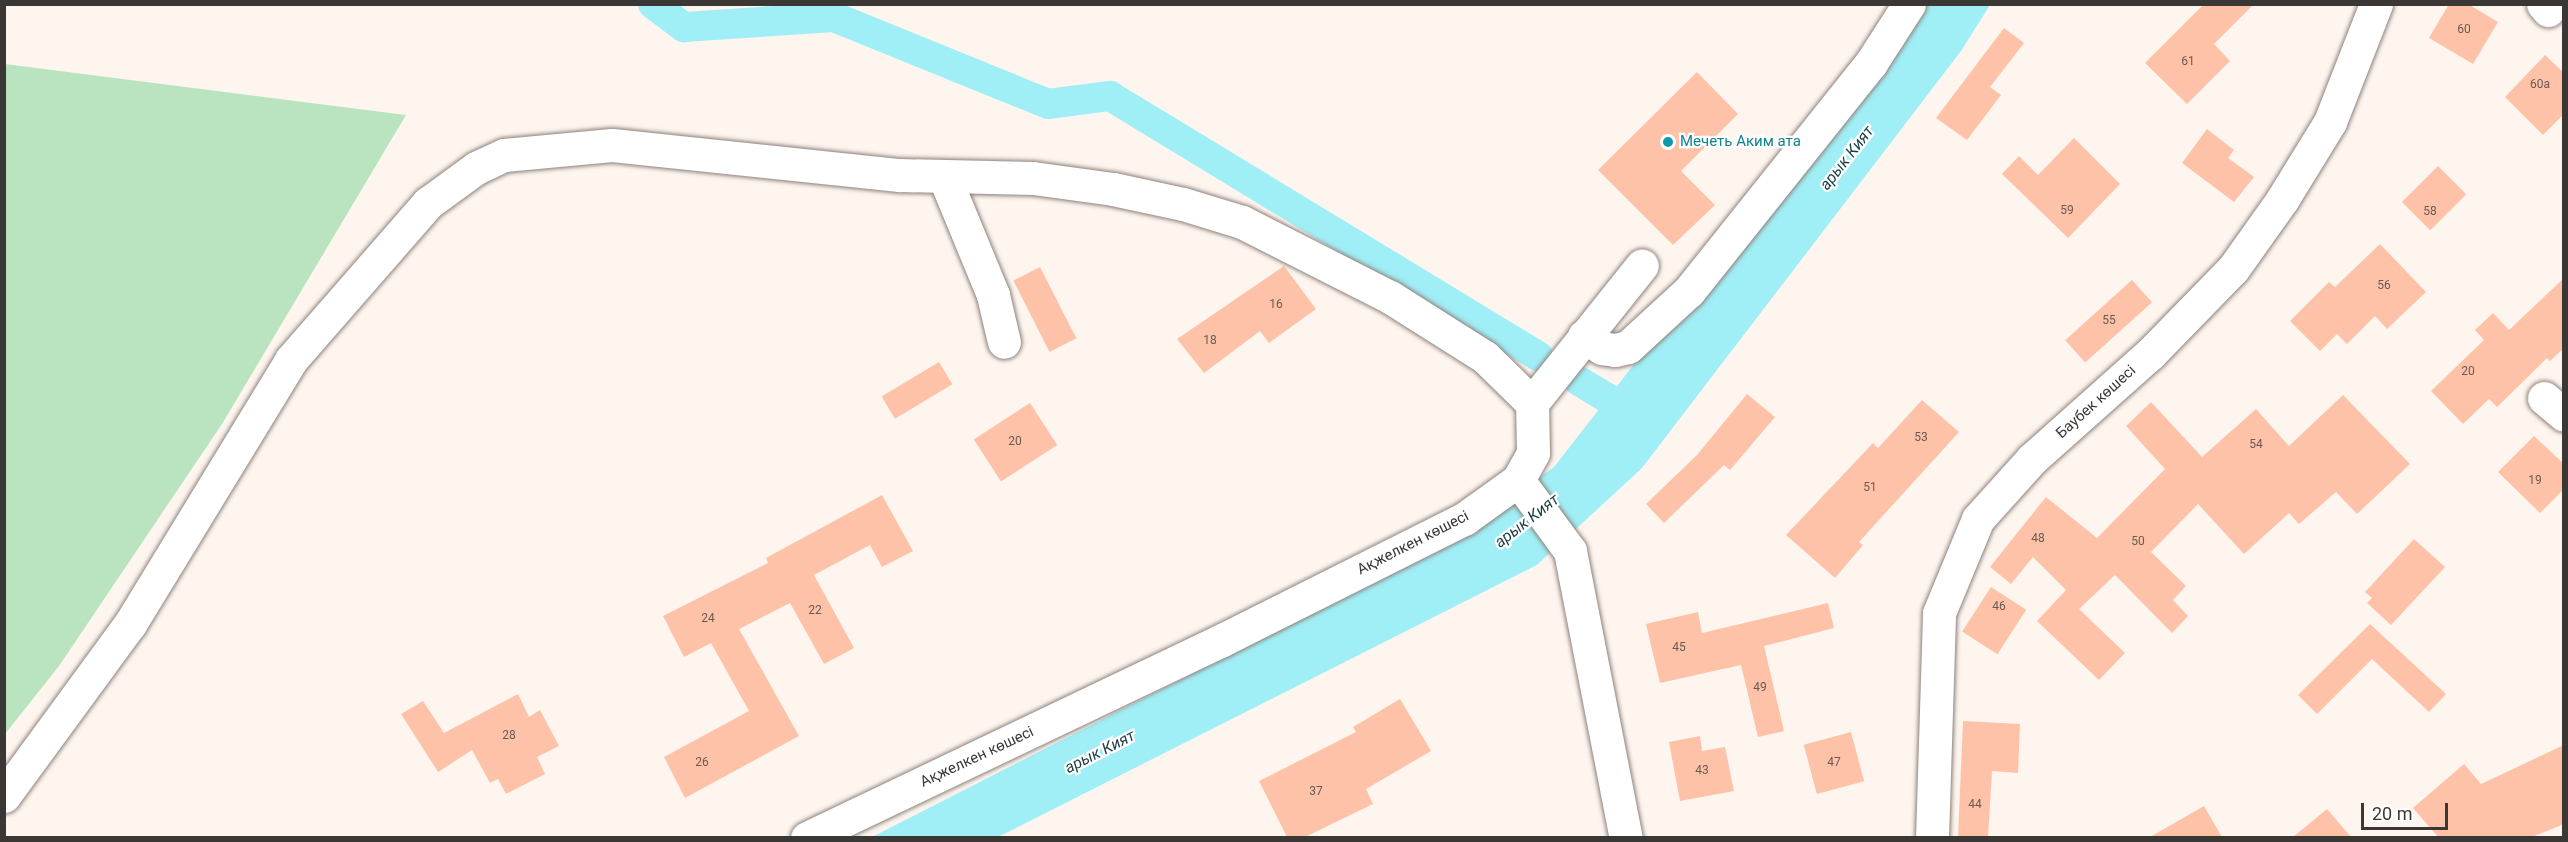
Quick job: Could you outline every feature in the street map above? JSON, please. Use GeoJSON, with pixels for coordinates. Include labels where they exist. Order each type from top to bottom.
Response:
{"type":"FeatureCollection","features":[{"type":"Feature","properties":{"kind":"street"},"geometry":{"type":"LineString","coordinates":[[1584,336],[1602,348],[1615,350],[1628,346],[1689,291],[1871,63],[1910,4]]}},
{"type":"Feature","properties":{"kind":"street","name":"Баубек көшесі"},"geometry":{"type":"LineString","coordinates":[[1932,837],[1939,613],[1978,519],[2032,459],[2150,354],[2233,269],[2282,200],[2330,122],[2376,4]]}},
{"type":"Feature","properties":{"kind":"street"},"geometry":{"type":"LineString","coordinates":[[4,796],[130,624],[291,360],[428,203],[476,168],[529,150],[612,145],[899,175],[1033,178],[1113,189],[1242,222],[1390,297],[1485,357],[1532,403],[1642,266]]}},
{"type":"Feature","properties":{"kind":"street"},"geometry":{"type":"LineString","coordinates":[[944,176],[993,294],[1004,342]]}},
{"type":"Feature","properties":{"kind":"street","name":"Ақжелкен көшесі"},"geometry":{"type":"LineString","coordinates":[[807,837],[1222,640],[1464,519],[1520,482],[1533,453],[1532,403]]}},
{"type":"Feature","properties":{"kind":"street"},"geometry":{"type":"LineString","coordinates":[[1520,482],[1570,551],[1626,837]]}},
{"type":"Feature","properties":{"kind":"green space"},"geometry":{"type":"Polygon","coordinates":[[[5,64],[406,115],[222,424],[59,666],[5,734],[5,64]]]}},
{"type":"Feature","properties":{"kind":"water","name":"арык Кият"},"geometry":{"type":"Polygon","coordinates":[[[1927,5],[1990,5],[1961,51],[1642,468],[1537,565],[998,837],[870,838],[1439,548],[1554,467],[1649,345],[1876,80],[1927,5]]]}},
{"type":"Feature","properties":{"kind":"building"},"geometry":{"type":"Polygon","coordinates":[[[2204,4],[2254,4],[2214,44],[2230,61],[2187,104],[2145,63],[2204,4]]]}},
{"type":"Feature","properties":{"kind":"building"},"geometry":{"type":"Polygon","coordinates":[[[2449,4],[2468,4],[2498,22],[2473,64],[2429,38],[2449,4]]]}},
{"type":"Feature","properties":{"kind":"building"},"geometry":{"type":"Polygon","coordinates":[[[2004,28],[2024,43],[1990,87],[2001,95],[1967,140],[1936,118],[2004,28]]]}},
{"type":"Feature","properties":{"kind":"building"},"geometry":{"type":"Polygon","coordinates":[[[2545,55],[2564,73],[2564,114],[2543,135],[2505,97],[2545,55]]]}},
{"type":"Feature","properties":{"kind":"building","name":"Мечеть Аким ата"},"geometry":{"type":"Polygon","coordinates":[[[1697,72],[1738,114],[1681,171],[1715,205],[1673,245],[1598,170],[1697,72]]]}},
{"type":"Feature","properties":{"kind":"building"},"geometry":{"type":"Polygon","coordinates":[[[2207,129],[2234,150],[2228,158],[2254,177],[2234,202],[2182,163],[2207,129]]]}},
{"type":"Feature","properties":{"kind":"building"},"geometry":{"type":"Polygon","coordinates":[[[2074,138],[2120,184],[2068,238],[2002,174],[2019,156],[2038,175],[2074,138]]]}},
{"type":"Feature","properties":{"kind":"building"},"geometry":{"type":"Polygon","coordinates":[[[2438,166],[2466,194],[2430,230],[2402,202],[2438,166]]]}},
{"type":"Feature","properties":{"kind":"building"},"geometry":{"type":"Polygon","coordinates":[[[2380,244],[2426,292],[2387,329],[2375,316],[2347,344],[2337,334],[2320,351],[2290,321],[2329,282],[2335,287],[2380,244]]]}},
{"type":"Feature","properties":{"kind":"building"},"geometry":{"type":"Polygon","coordinates":[[[1284,266],[1316,309],[1269,343],[1260,331],[1204,373],[1177,339],[1284,266]]]}},
{"type":"Feature","properties":{"kind":"building"},"geometry":{"type":"Polygon","coordinates":[[[1040,267],[1076,338],[1050,352],[1013,281],[1040,267]]]}},
{"type":"Feature","properties":{"kind":"building"},"geometry":{"type":"Polygon","coordinates":[[[2564,278],[2564,348],[2550,361],[2547,358],[2497,407],[2489,399],[2463,424],[2431,391],[2484,340],[2475,330],[2493,313],[2509,330],[2564,278]]]}},
{"type":"Feature","properties":{"kind":"building"},"geometry":{"type":"Polygon","coordinates":[[[2132,280],[2152,302],[2085,363],[2065,340],[2132,280]]]}},
{"type":"Feature","properties":{"kind":"building"},"geometry":{"type":"Polygon","coordinates":[[[939,362],[952,384],[895,419],[882,397],[939,362]]]}},
{"type":"Feature","properties":{"kind":"building"},"geometry":{"type":"Polygon","coordinates":[[[1747,394],[1775,417],[1730,470],[1724,465],[1664,523],[1646,504],[1697,455],[1747,394]]]}},
{"type":"Feature","properties":{"kind":"building"},"geometry":{"type":"Polygon","coordinates":[[[2343,395],[2410,464],[2357,514],[2336,492],[2299,524],[2289,513],[2244,554],[2198,504],[2151,552],[2186,586],[2173,600],[2188,616],[2172,633],[2115,575],[2079,609],[2125,653],[2099,680],[2037,621],[2066,590],[2033,557],[2011,584],[1990,567],[2046,497],[2097,538],[2165,469],[2126,426],[2151,402],[2202,457],[2256,409],[2289,446],[2343,395]]]}},
{"type":"Feature","properties":{"kind":"building"},"geometry":{"type":"Polygon","coordinates":[[[1922,400],[1959,432],[1859,542],[1863,545],[1835,578],[1786,535],[1873,443],[1878,448],[1922,400]]]}},
{"type":"Feature","properties":{"kind":"building"},"geometry":{"type":"Polygon","coordinates":[[[1030,403],[1057,445],[1001,481],[974,439],[1030,403]]]}},
{"type":"Feature","properties":{"kind":"building"},"geometry":{"type":"Polygon","coordinates":[[[2534,436],[2564,464],[2564,489],[2540,513],[2498,472],[2534,436]]]}},
{"type":"Feature","properties":{"kind":"building"},"geometry":{"type":"Polygon","coordinates":[[[882,495],[913,551],[882,567],[870,545],[814,575],[854,648],[824,664],[790,603],[739,629],[799,736],[685,798],[664,757],[749,711],[711,643],[684,657],[663,616],[768,563],[766,558],[882,495]]]}},
{"type":"Feature","properties":{"kind":"building"},"geometry":{"type":"Polygon","coordinates":[[[2414,539],[2445,567],[2391,625],[2367,603],[2372,598],[2365,592],[2414,539]]]}},
{"type":"Feature","properties":{"kind":"building"},"geometry":{"type":"Polygon","coordinates":[[[1991,587],[2026,610],[1997,654],[1962,631],[1991,587]]]}},
{"type":"Feature","properties":{"kind":"building"},"geometry":{"type":"Polygon","coordinates":[[[1828,603],[1834,628],[1764,646],[1784,731],[1758,737],[1741,665],[1660,683],[1646,624],[1698,612],[1702,633],[1828,603]]]}},
{"type":"Feature","properties":{"kind":"building"},"geometry":{"type":"Polygon","coordinates":[[[2370,624],[2446,694],[2429,712],[2372,659],[2317,714],[2298,695],[2370,624]]]}},
{"type":"Feature","properties":{"kind":"building"},"geometry":{"type":"Polygon","coordinates":[[[518,694],[529,717],[540,710],[559,746],[537,757],[545,774],[506,794],[498,779],[490,783],[472,750],[438,772],[401,714],[423,701],[444,733],[518,694]]]}},
{"type":"Feature","properties":{"kind":"building"},"geometry":{"type":"Polygon","coordinates":[[[1400,699],[1431,751],[1366,789],[1373,804],[1305,837],[1287,837],[1259,781],[1356,732],[1353,727],[1400,699]]]}},
{"type":"Feature","properties":{"kind":"building"},"geometry":{"type":"Polygon","coordinates":[[[1963,721],[2020,724],[2018,773],[1992,771],[1988,837],[1958,837],[1963,721]]]}},
{"type":"Feature","properties":{"kind":"building"},"geometry":{"type":"Polygon","coordinates":[[[1851,732],[1864,781],[1817,794],[1804,745],[1851,732]]]}},
{"type":"Feature","properties":{"kind":"building"},"geometry":{"type":"Polygon","coordinates":[[[1700,736],[1702,751],[1725,747],[1734,791],[1680,801],[1669,742],[1700,736]]]}},
{"type":"Feature","properties":{"kind":"building"},"geometry":{"type":"Polygon","coordinates":[[[2564,745],[2564,824],[2532,837],[2438,837],[2413,808],[2464,764],[2481,784],[2564,745]]]}},
{"type":"Feature","properties":{"kind":"building"},"geometry":{"type":"Polygon","coordinates":[[[2204,806],[2222,837],[2150,837],[2204,806]]]}},
{"type":"Feature","properties":{"kind":"building"},"geometry":{"type":"Polygon","coordinates":[[[2327,809],[2351,837],[2293,837],[2327,809]]]}},
{"type":"Feature","properties":{"kind":"waterway"},"geometry":{"type":"LineString","coordinates":[[653,4],[684,27],[834,17],[1048,104],[1110,96],[1538,356]]}},
{"type":"Feature","properties":{"kind":"waterway"},"geometry":{"type":"LineString","coordinates":[[1579,381],[1637,416]]}},
{"type":"Feature","properties":{"kind":"place","name":"Мечеть Аким ата"},"geometry":{"type":"Point","coordinates":[1668,142]}}]}
